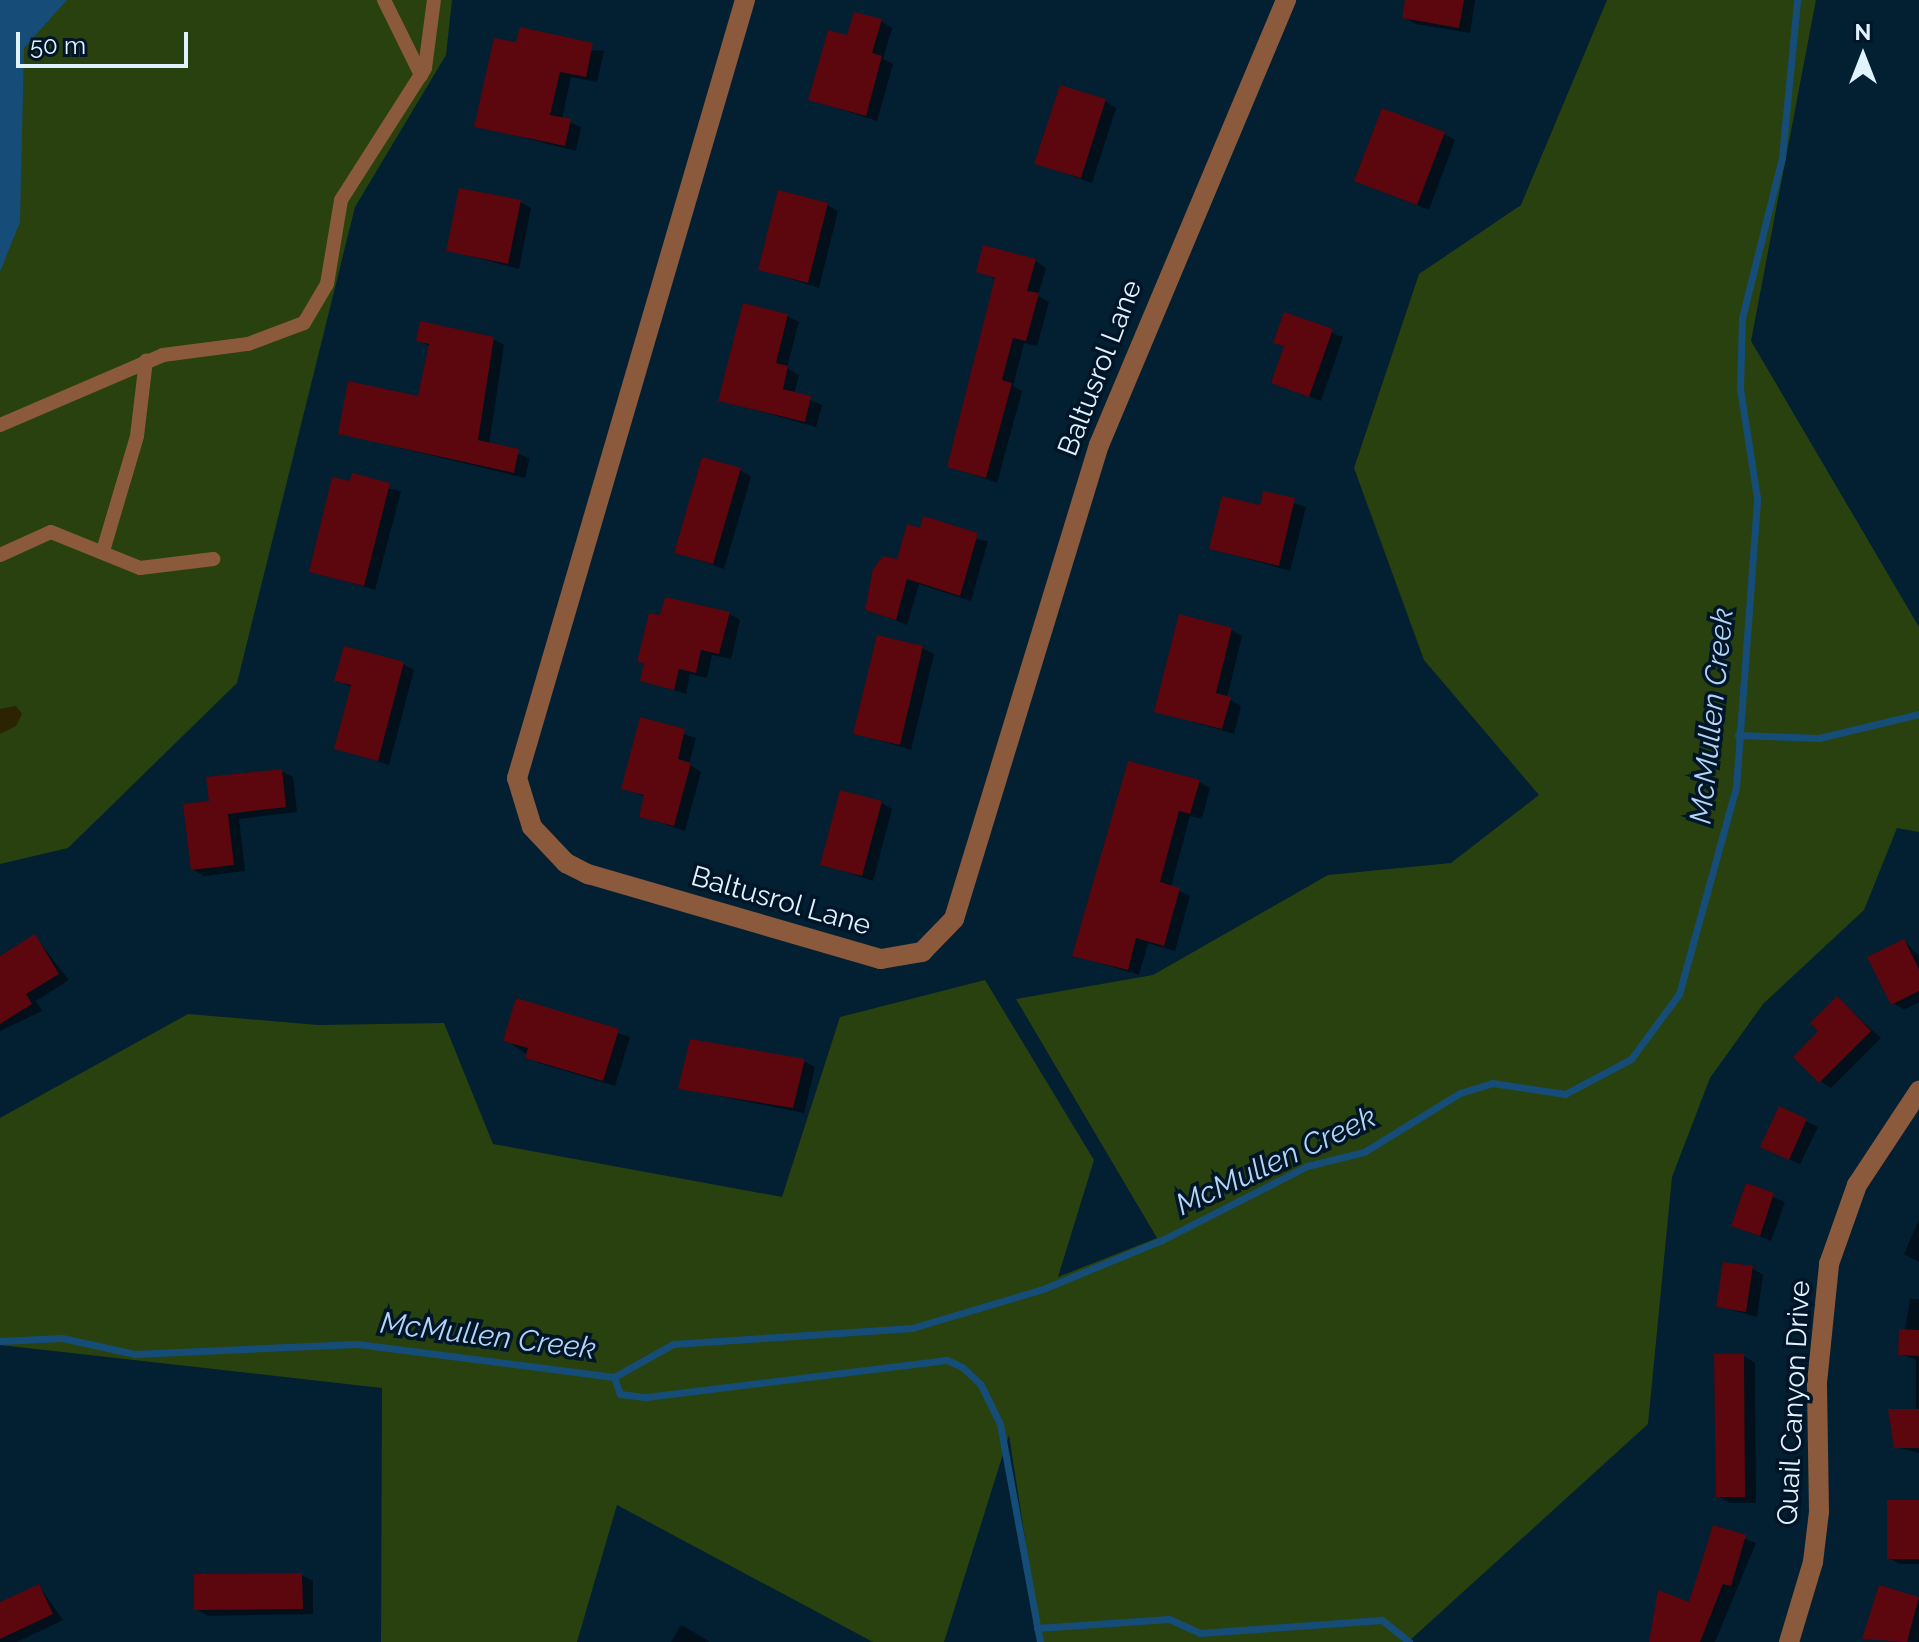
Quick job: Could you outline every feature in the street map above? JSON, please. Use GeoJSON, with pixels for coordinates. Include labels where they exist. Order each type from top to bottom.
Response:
{"type":"FeatureCollection","features":[{"type":"Feature","properties":{"kind":"street","name":"Baltusrol Lane"},"geometry":{"type":"LineString","coordinates":[[745,0],[519,754],[519,790],[547,847],[588,874],[881,959],[922,952],[954,919],[1128,365],[1286,0]]}},
{"type":"Feature","properties":{"kind":"street","name":"Quail Canyon Drive"},"geometry":{"type":"LineString","coordinates":[[1789,1642],[1813,1562],[1819,1512],[1817,1383],[1829,1264],[1857,1185],[1919,1091]]}},
{"type":"Feature","properties":{"kind":"lane"},"geometry":{"type":"LineString","coordinates":[[384,0],[421,75]]}},
{"type":"Feature","properties":{"kind":"lane"},"geometry":{"type":"LineString","coordinates":[[0,425],[146,361],[189,348],[248,344],[304,323],[327,284],[341,200],[421,75],[434,0]]}},
{"type":"Feature","properties":{"kind":"lane"},"geometry":{"type":"LineString","coordinates":[[103,551],[137,436],[146,361]]}},
{"type":"Feature","properties":{"kind":"lane"},"geometry":{"type":"LineString","coordinates":[[0,555],[51,532],[154,569],[213,559]]}},
{"type":"Feature","properties":{"kind":"green space"},"geometry":{"type":"Polygon","coordinates":[[[0,0],[452,0],[446,55],[355,207],[237,683],[68,848],[0,864],[0,0]]]}},
{"type":"Feature","properties":{"kind":"green space"},"geometry":{"type":"Polygon","coordinates":[[[1607,0],[1816,0],[1751,341],[1919,627],[1919,832],[1897,828],[1864,910],[1763,1004],[1710,1078],[1672,1177],[1648,1424],[1408,1642],[1041,1642],[1009,1435],[944,1642],[873,1642],[617,1505],[577,1642],[381,1642],[382,1388],[0,1345],[0,1118],[188,1014],[318,1025],[444,1023],[493,1144],[782,1197],[840,1017],[985,980],[1094,1160],[1058,1277],[1157,1238],[1016,999],[1153,975],[1328,875],[1451,863],[1539,795],[1424,660],[1354,468],[1419,274],[1521,205],[1607,0]]]}},
{"type":"Feature","properties":{"kind":"sand"},"geometry":{"type":"Polygon","coordinates":[[[16,706],[22,714],[16,726],[0,734],[0,709],[16,706]]]}},
{"type":"Feature","properties":{"kind":"water"},"geometry":{"type":"Polygon","coordinates":[[[0,0],[67,0],[24,48],[20,222],[0,272],[0,0]]]}},
{"type":"Feature","properties":{"kind":"building"},"geometry":{"type":"Polygon","coordinates":[[[1405,0],[1464,0],[1459,28],[1402,18],[1405,0]]]}},
{"type":"Feature","properties":{"kind":"building"},"geometry":{"type":"Polygon","coordinates":[[[854,12],[882,19],[872,53],[882,56],[866,116],[808,100],[828,30],[847,35],[854,12]]]}},
{"type":"Feature","properties":{"kind":"building"},"geometry":{"type":"Polygon","coordinates":[[[520,27],[593,43],[586,77],[560,72],[550,115],[571,119],[565,146],[474,127],[494,38],[516,42],[520,27]]]}},
{"type":"Feature","properties":{"kind":"building"},"geometry":{"type":"Polygon","coordinates":[[[1060,85],[1106,99],[1081,178],[1034,164],[1060,85]]]}},
{"type":"Feature","properties":{"kind":"building"},"geometry":{"type":"Polygon","coordinates":[[[1382,108],[1445,132],[1417,205],[1354,181],[1382,108]]]}},
{"type":"Feature","properties":{"kind":"building"},"geometry":{"type":"Polygon","coordinates":[[[459,188],[521,200],[508,264],[446,251],[459,188]]]}},
{"type":"Feature","properties":{"kind":"building"},"geometry":{"type":"Polygon","coordinates":[[[778,190],[828,203],[808,283],[758,270],[778,190]]]}},
{"type":"Feature","properties":{"kind":"building"},"geometry":{"type":"Polygon","coordinates":[[[983,245],[1036,259],[1027,291],[1039,293],[1026,341],[1013,338],[1002,380],[1012,383],[986,478],[947,467],[995,278],[976,272],[983,245]]]}},
{"type":"Feature","properties":{"kind":"building"},"geometry":{"type":"Polygon","coordinates":[[[743,303],[788,314],[776,363],[788,366],[783,389],[811,396],[805,422],[718,401],[743,303]]]}},
{"type":"Feature","properties":{"kind":"building"},"geometry":{"type":"Polygon","coordinates":[[[1284,312],[1333,329],[1309,397],[1271,383],[1284,346],[1273,343],[1284,312]]]}},
{"type":"Feature","properties":{"kind":"building"},"geometry":{"type":"Polygon","coordinates":[[[420,321],[494,337],[478,440],[519,449],[514,473],[338,434],[348,381],[418,396],[429,344],[416,341],[420,321]]]}},
{"type":"Feature","properties":{"kind":"building"},"geometry":{"type":"Polygon","coordinates":[[[702,457],[741,468],[713,564],[674,553],[702,457]]]}},
{"type":"Feature","properties":{"kind":"building"},"geometry":{"type":"Polygon","coordinates":[[[352,473],[390,483],[364,586],[309,572],[332,477],[350,481],[352,473]]]}},
{"type":"Feature","properties":{"kind":"building"},"geometry":{"type":"Polygon","coordinates":[[[1263,491],[1295,498],[1279,566],[1209,549],[1222,496],[1260,505],[1263,491]]]}},
{"type":"Feature","properties":{"kind":"building"},"geometry":{"type":"Polygon","coordinates":[[[923,516],[978,533],[960,596],[907,579],[896,620],[865,610],[873,569],[883,556],[897,559],[907,524],[920,528],[923,516]]]}},
{"type":"Feature","properties":{"kind":"building"},"geometry":{"type":"Polygon","coordinates":[[[665,597],[730,612],[719,654],[701,650],[696,673],[679,669],[674,690],[640,681],[644,663],[637,662],[649,613],[660,615],[665,597]]]}},
{"type":"Feature","properties":{"kind":"building"},"geometry":{"type":"Polygon","coordinates":[[[1179,614],[1232,628],[1216,693],[1231,697],[1222,729],[1154,712],[1179,614]]]}},
{"type":"Feature","properties":{"kind":"building"},"geometry":{"type":"Polygon","coordinates":[[[877,635],[923,646],[900,745],[853,734],[877,635]]]}},
{"type":"Feature","properties":{"kind":"building"},"geometry":{"type":"Polygon","coordinates":[[[344,646],[404,662],[378,761],[334,749],[351,685],[334,681],[344,646]]]}},
{"type":"Feature","properties":{"kind":"building"},"geometry":{"type":"Polygon","coordinates":[[[640,717],[685,729],[678,759],[691,763],[674,826],[639,817],[644,795],[621,789],[640,717]]]}},
{"type":"Feature","properties":{"kind":"building"},"geometry":{"type":"Polygon","coordinates":[[[1128,761],[1200,780],[1190,814],[1179,811],[1160,882],[1180,888],[1164,946],[1136,938],[1128,970],[1072,956],[1128,761]]]}},
{"type":"Feature","properties":{"kind":"building"},"geometry":{"type":"Polygon","coordinates":[[[282,769],[286,807],[228,814],[234,865],[191,870],[183,804],[209,801],[206,777],[282,769]]]}},
{"type":"Feature","properties":{"kind":"building"},"geometry":{"type":"Polygon","coordinates":[[[840,790],[882,801],[862,876],[820,865],[840,790]]]}},
{"type":"Feature","properties":{"kind":"building"},"geometry":{"type":"Polygon","coordinates":[[[35,934],[59,974],[26,994],[32,1004],[0,1024],[0,956],[35,934]]]}},
{"type":"Feature","properties":{"kind":"building"},"geometry":{"type":"Polygon","coordinates":[[[1904,939],[1919,969],[1919,991],[1891,1005],[1867,957],[1904,939]]]}},
{"type":"Feature","properties":{"kind":"building"},"geometry":{"type":"Polygon","coordinates":[[[1837,996],[1871,1031],[1819,1083],[1793,1057],[1818,1031],[1810,1023],[1837,996]]]}},
{"type":"Feature","properties":{"kind":"building"},"geometry":{"type":"Polygon","coordinates":[[[516,998],[619,1029],[603,1081],[525,1058],[528,1048],[503,1041],[516,998]]]}},
{"type":"Feature","properties":{"kind":"building"},"geometry":{"type":"Polygon","coordinates":[[[690,1039],[805,1059],[793,1108],[678,1089],[690,1039]]]}},
{"type":"Feature","properties":{"kind":"building"},"geometry":{"type":"Polygon","coordinates":[[[1779,1106],[1807,1119],[1789,1160],[1760,1147],[1779,1106]]]}},
{"type":"Feature","properties":{"kind":"building"},"geometry":{"type":"Polygon","coordinates":[[[1746,1183],[1774,1193],[1760,1236],[1731,1226],[1746,1183]]]}},
{"type":"Feature","properties":{"kind":"building"},"geometry":{"type":"Polygon","coordinates":[[[1723,1262],[1753,1266],[1746,1312],[1716,1307],[1723,1262]]]}},
{"type":"Feature","properties":{"kind":"building"},"geometry":{"type":"Polygon","coordinates":[[[1899,1329],[1919,1330],[1919,1356],[1898,1355],[1899,1329]]]}},
{"type":"Feature","properties":{"kind":"building"},"geometry":{"type":"Polygon","coordinates":[[[1714,1354],[1744,1354],[1745,1497],[1716,1497],[1714,1354]]]}},
{"type":"Feature","properties":{"kind":"building"},"geometry":{"type":"Polygon","coordinates":[[[1888,1409],[1919,1409],[1919,1448],[1894,1448],[1888,1409]]]}},
{"type":"Feature","properties":{"kind":"building"},"geometry":{"type":"Polygon","coordinates":[[[1887,1500],[1919,1500],[1919,1559],[1887,1559],[1887,1500]]]}},
{"type":"Feature","properties":{"kind":"building"},"geometry":{"type":"Polygon","coordinates":[[[1713,1525],[1746,1535],[1731,1586],[1723,1584],[1700,1642],[1649,1642],[1658,1590],[1689,1602],[1713,1525]]]}},
{"type":"Feature","properties":{"kind":"building"},"geometry":{"type":"Polygon","coordinates":[[[302,1573],[303,1609],[194,1610],[194,1574],[302,1573]]]}},
{"type":"Feature","properties":{"kind":"building"},"geometry":{"type":"Polygon","coordinates":[[[39,1584],[53,1614],[0,1639],[0,1602],[39,1584]]]}},
{"type":"Feature","properties":{"kind":"building"},"geometry":{"type":"Polygon","coordinates":[[[1879,1585],[1919,1597],[1907,1642],[1862,1639],[1879,1585]]]}},
{"type":"Feature","properties":{"kind":"waterway","name":"McMullen Creek"},"geometry":{"type":"LineString","coordinates":[[0,1341],[62,1338],[135,1354],[357,1344],[614,1377],[673,1344],[912,1328],[1043,1289],[1162,1240],[1307,1166],[1364,1152],[1460,1093],[1492,1083],[1565,1094],[1631,1059],[1679,994],[1736,787],[1757,498],[1740,388],[1742,318],[1782,157],[1797,0]]}},
{"type":"Feature","properties":{"kind":"waterway"},"geometry":{"type":"LineString","coordinates":[[1738,735],[1819,738],[1919,714]]}},
{"type":"Feature","properties":{"kind":"waterway"},"geometry":{"type":"LineString","coordinates":[[614,1377],[620,1394],[646,1397],[947,1360],[962,1367],[981,1385],[1000,1424],[1040,1642]]}},
{"type":"Feature","properties":{"kind":"waterway"},"geometry":{"type":"LineString","coordinates":[[1037,1628],[1169,1619],[1200,1633],[1382,1620],[1409,1642]]}}]}
